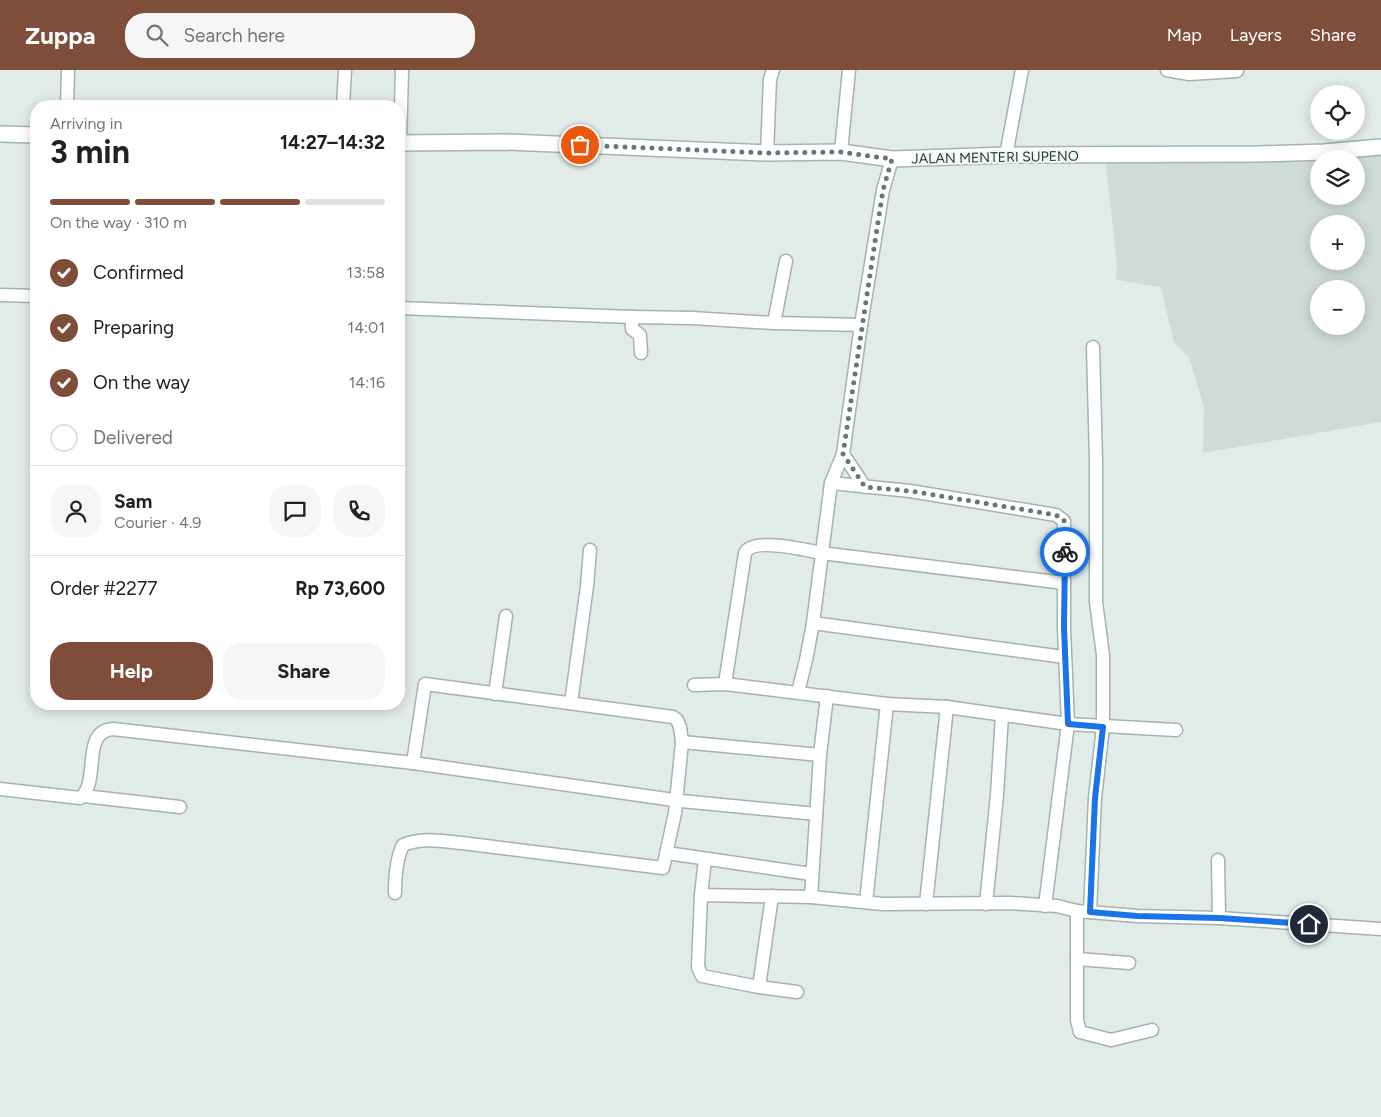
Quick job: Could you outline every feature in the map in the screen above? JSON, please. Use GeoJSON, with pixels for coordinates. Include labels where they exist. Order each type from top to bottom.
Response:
{"type":"FeatureCollection","features":[{"type":"Feature","properties":{"kind":"main road"},"geometry":{"type":"LineString","coordinates":[[0,134],[30,135]]}},
{"type":"Feature","properties":{"kind":"main road","name":"JALAN MENTERI SUPENO"},"geometry":{"type":"LineString","coordinates":[[405,143],[506,142],[767,153],[840,152],[892,159],[1006,155],[1258,154],[1324,152],[1381,147]]}},
{"type":"Feature","properties":{"kind":"street"},"geometry":{"type":"LineString","coordinates":[[67,100],[68,70]]}},
{"type":"Feature","properties":{"kind":"street"},"geometry":{"type":"LineString","coordinates":[[343,100],[344,70]]}},
{"type":"Feature","properties":{"kind":"street"},"geometry":{"type":"LineString","coordinates":[[401,100],[402,70]]}},
{"type":"Feature","properties":{"kind":"street"},"geometry":{"type":"LineString","coordinates":[[767,153],[770,80],[773,70]]}},
{"type":"Feature","properties":{"kind":"street"},"geometry":{"type":"LineString","coordinates":[[840,152],[849,70]]}},
{"type":"Feature","properties":{"kind":"street"},"geometry":{"type":"LineString","coordinates":[[1006,155],[1022,70]]}},
{"type":"Feature","properties":{"kind":"street"},"geometry":{"type":"LineString","coordinates":[[1168,70],[1189,74],[1237,71]]}},
{"type":"Feature","properties":{"kind":"street"},"geometry":{"type":"LineString","coordinates":[[798,692],[813,623],[832,483],[843,454],[883,190],[892,159]]}},
{"type":"Feature","properties":{"kind":"street"},"geometry":{"type":"LineString","coordinates":[[774,323],[786,261]]}},
{"type":"Feature","properties":{"kind":"street"},"geometry":{"type":"LineString","coordinates":[[0,295],[30,296]]}},
{"type":"Feature","properties":{"kind":"street"},"geometry":{"type":"LineString","coordinates":[[405,308],[861,326]]}},
{"type":"Feature","properties":{"kind":"street"},"geometry":{"type":"LineString","coordinates":[[632,317],[632,329],[640,336],[642,353]]}},
{"type":"Feature","properties":{"kind":"street"},"geometry":{"type":"LineString","coordinates":[[1093,347],[1096,461],[1096,602],[1103,655],[1103,727],[1084,912],[1077,959],[1077,1020],[1080,1032],[1111,1040],[1152,1030]]}},
{"type":"Feature","properties":{"kind":"street"},"geometry":{"type":"LineString","coordinates":[[843,454],[865,487]]}},
{"type":"Feature","properties":{"kind":"street"},"geometry":{"type":"LineString","coordinates":[[832,483],[910,491],[1056,515],[1064,520],[1064,657],[1068,724],[1045,906]]}},
{"type":"Feature","properties":{"kind":"street"},"geometry":{"type":"LineString","coordinates":[[725,684],[745,553],[747,549],[754,546],[767,545],[1064,582]]}},
{"type":"Feature","properties":{"kind":"street"},"geometry":{"type":"LineString","coordinates":[[571,703],[588,586],[590,550]]}},
{"type":"Feature","properties":{"kind":"street"},"geometry":{"type":"LineString","coordinates":[[495,694],[506,616]]}},
{"type":"Feature","properties":{"kind":"street"},"geometry":{"type":"LineString","coordinates":[[813,623],[1064,657]]}},
{"type":"Feature","properties":{"kind":"street"},"geometry":{"type":"LineString","coordinates":[[395,893],[400,850],[403,844],[414,840],[429,839],[663,868],[675,813],[682,742],[680,727],[677,720],[673,717],[425,684],[413,763]]}},
{"type":"Feature","properties":{"kind":"street"},"geometry":{"type":"LineString","coordinates":[[694,684],[725,684],[887,704],[947,707],[1068,724],[1176,730]]}},
{"type":"Feature","properties":{"kind":"street"},"geometry":{"type":"LineString","coordinates":[[811,897],[820,754],[827,696]]}},
{"type":"Feature","properties":{"kind":"street"},"geometry":{"type":"LineString","coordinates":[[866,902],[887,704]]}},
{"type":"Feature","properties":{"kind":"street"},"geometry":{"type":"LineString","coordinates":[[926,904],[947,707]]}},
{"type":"Feature","properties":{"kind":"street"},"geometry":{"type":"LineString","coordinates":[[986,904],[997,795],[1002,715]]}},
{"type":"Feature","properties":{"kind":"street"},"geometry":{"type":"LineString","coordinates":[[84,796],[90,779],[95,744],[98,737],[108,729],[413,763],[676,800],[816,814]]}},
{"type":"Feature","properties":{"kind":"street"},"geometry":{"type":"LineString","coordinates":[[682,742],[820,754]]}},
{"type":"Feature","properties":{"kind":"street"},"geometry":{"type":"LineString","coordinates":[[0,789],[71,798],[84,796],[180,807]]}},
{"type":"Feature","properties":{"kind":"street"},"geometry":{"type":"LineString","coordinates":[[667,853],[811,874]]}},
{"type":"Feature","properties":{"kind":"street"},"geometry":{"type":"LineString","coordinates":[[705,859],[701,895],[698,967],[702,976],[797,992]]}},
{"type":"Feature","properties":{"kind":"street"},"geometry":{"type":"LineString","coordinates":[[1218,860],[1219,918]]}},
{"type":"Feature","properties":{"kind":"street"},"geometry":{"type":"LineString","coordinates":[[701,895],[811,897],[866,902],[926,904],[1010,904],[1137,916],[1219,918],[1381,929]]}},
{"type":"Feature","properties":{"kind":"street"},"geometry":{"type":"LineString","coordinates":[[759,987],[772,896]]}},
{"type":"Feature","properties":{"kind":"street"},"geometry":{"type":"LineString","coordinates":[[1077,959],[1130,963]]}},
{"type":"Feature","properties":{"kind":"shaded area"},"geometry":{"type":"Polygon","coordinates":[[[1381,149],[1381,422],[1203,453],[1204,407],[1189,357],[1174,343],[1161,287],[1116,280],[1117,264],[1105,155],[1310,151],[1310,205],[1365,205],[1365,150],[1335,150],[1381,149]]]}},
{"type":"Feature","properties":{"kind":"way so far"},"geometry":{"type":"LineString","coordinates":[[580,145],[767,153],[840,152],[892,159],[883,190],[843,454],[865,487],[945,496],[1061,517],[1064,520],[1065,528],[1065,552]]}},
{"type":"Feature","properties":{"kind":"route"},"geometry":{"type":"LineString","coordinates":[[1065,552],[1064,657],[1068,724],[1103,727],[1095,798],[1090,912],[1309,924]]}}]}
